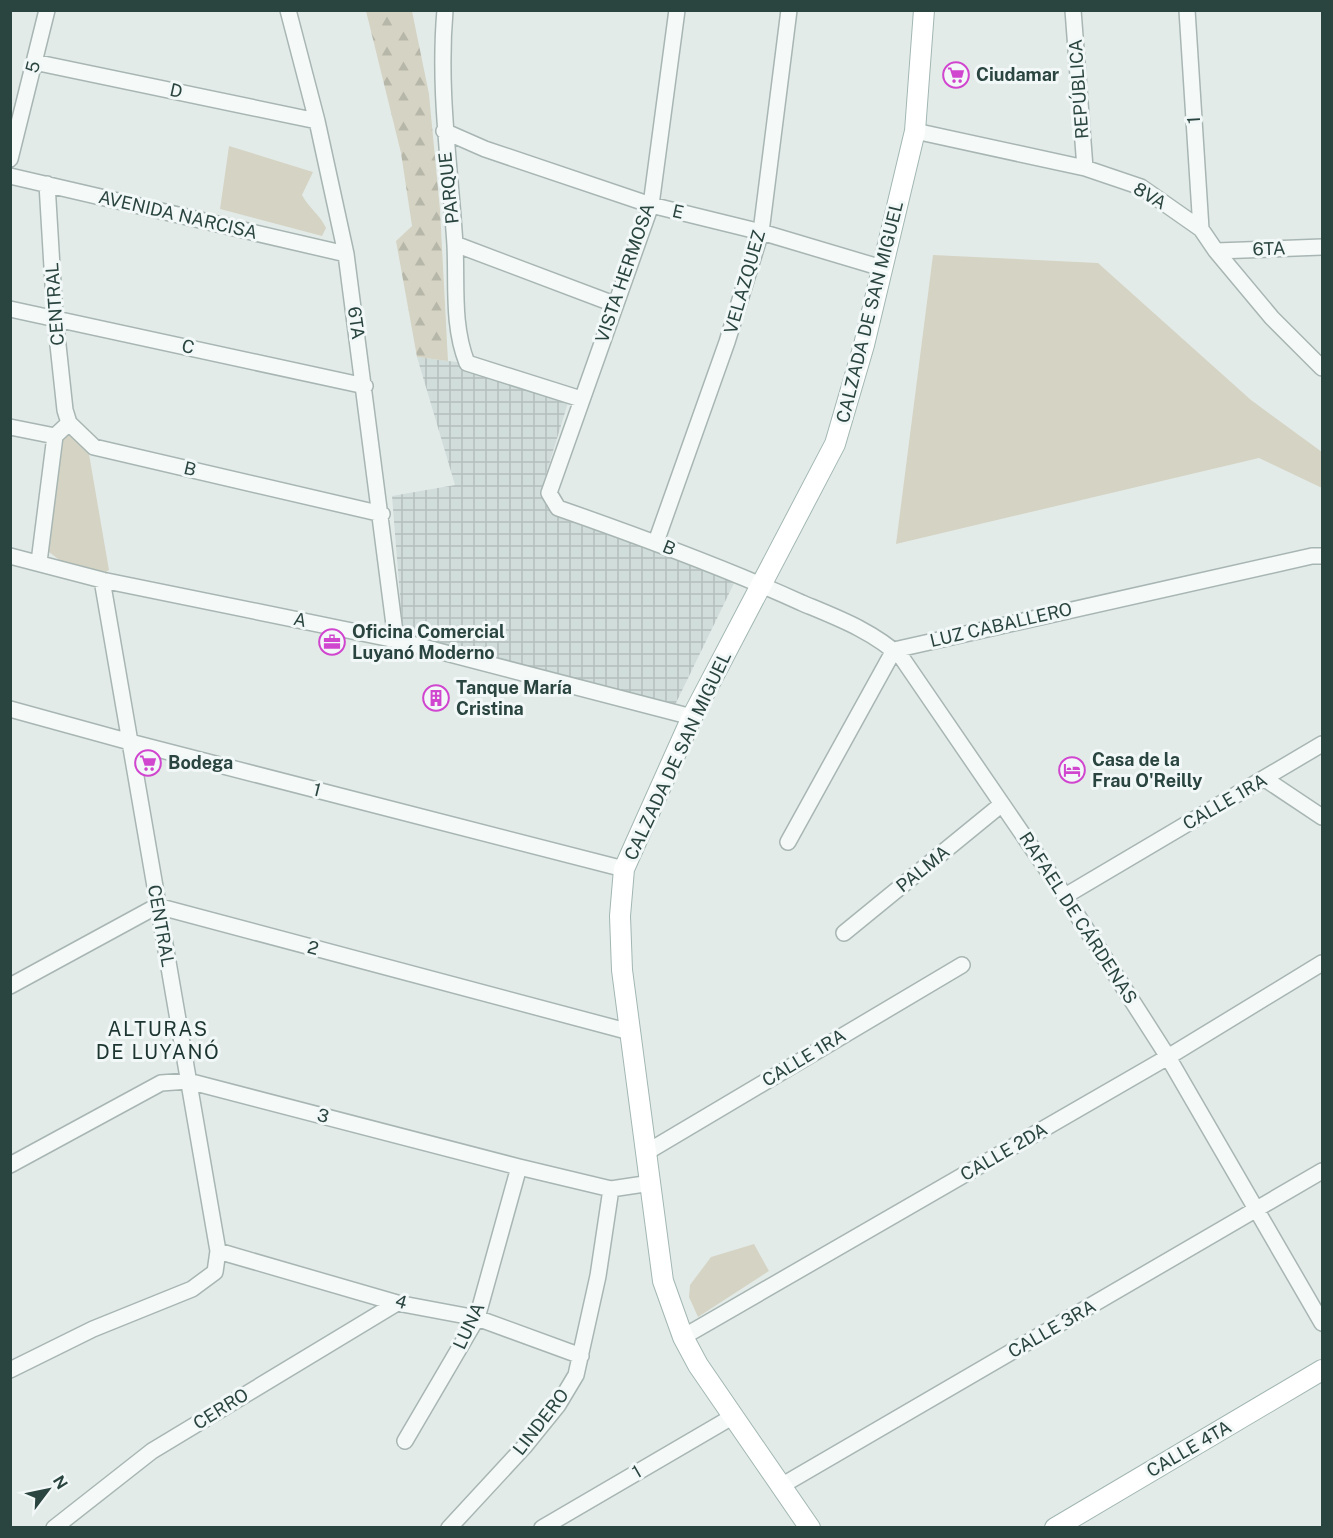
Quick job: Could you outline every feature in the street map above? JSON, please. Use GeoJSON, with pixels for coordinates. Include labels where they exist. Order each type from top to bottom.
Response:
{"type":"FeatureCollection","features":[{"type":"Feature","properties":{"kind":"main road","name":"CALZADA DE SAN MIGUEL"},"geometry":{"type":"LineString","coordinates":[[808,1527],[698,1365],[683,1337],[663,1281],[622,970],[620,916],[624,869],[692,717],[835,444],[882,268],[915,131],[924,10]]}},
{"type":"Feature","properties":{"kind":"main road","name":"CALLE 4TA"},"geometry":{"type":"LineString","coordinates":[[1054,1527],[1323,1370]]}},
{"type":"Feature","properties":{"kind":"street","name":"5"},"geometry":{"type":"LineString","coordinates":[[10,159],[47,10]]}},
{"type":"Feature","properties":{"kind":"street","name":"6TA"},"geometry":{"type":"LineString","coordinates":[[288,10],[317,121],[346,254],[382,514],[396,640]]}},
{"type":"Feature","properties":{"kind":"street","name":"PARQUE"},"geometry":{"type":"LineString","coordinates":[[445,10],[441,60],[458,339],[467,363],[581,399]]}},
{"type":"Feature","properties":{"kind":"street","name":"VISTA HERMOSA"},"geometry":{"type":"LineString","coordinates":[[549,492],[651,205],[677,10]]}},
{"type":"Feature","properties":{"kind":"street","name":"VELAZQUEZ"},"geometry":{"type":"LineString","coordinates":[[656,542],[728,342],[761,232],[789,10]]}},
{"type":"Feature","properties":{"kind":"street","name":"REPÚBLICA"},"geometry":{"type":"LineString","coordinates":[[1073,10],[1085,168]]}},
{"type":"Feature","properties":{"kind":"street","name":"1"},"geometry":{"type":"LineString","coordinates":[[1186,10],[1201,229]]}},
{"type":"Feature","properties":{"kind":"street","name":"D"},"geometry":{"type":"LineString","coordinates":[[34,62],[317,121]]}},
{"type":"Feature","properties":{"kind":"street","name":"E"},"geometry":{"type":"LineString","coordinates":[[444,131],[485,148],[651,205],[761,232],[882,268]]}},
{"type":"Feature","properties":{"kind":"street","name":"8VA"},"geometry":{"type":"LineString","coordinates":[[915,131],[1085,168],[1141,187],[1201,229],[1216,252],[1272,318],[1323,368]]}},
{"type":"Feature","properties":{"kind":"street","name":"AVENIDA NARCISA"},"geometry":{"type":"LineString","coordinates":[[10,176],[346,254]]}},
{"type":"Feature","properties":{"kind":"street","name":"CENTRAL"},"geometry":{"type":"LineString","coordinates":[[47,184],[55,318],[65,410],[69,423]]}},
{"type":"Feature","properties":{"kind":"street"},"geometry":{"type":"LineString","coordinates":[[454,244],[614,304]]}},
{"type":"Feature","properties":{"kind":"street","name":"6TA"},"geometry":{"type":"LineString","coordinates":[[1216,252],[1323,247]]}},
{"type":"Feature","properties":{"kind":"street","name":"C"},"geometry":{"type":"LineString","coordinates":[[10,309],[365,386]]}},
{"type":"Feature","properties":{"kind":"street"},"geometry":{"type":"LineString","coordinates":[[39,562],[55,436],[69,423]]}},
{"type":"Feature","properties":{"kind":"street","name":"B"},"geometry":{"type":"LineString","coordinates":[[69,423],[94,447],[382,514]]}},
{"type":"Feature","properties":{"kind":"street"},"geometry":{"type":"LineString","coordinates":[[10,427],[55,436]]}},
{"type":"Feature","properties":{"kind":"street","name":"B"},"geometry":{"type":"LineString","coordinates":[[549,492],[558,508],[656,542],[762,585]]}},
{"type":"Feature","properties":{"kind":"street","name":"A"},"geometry":{"type":"LineString","coordinates":[[10,556],[102,580],[396,640],[692,717]]}},
{"type":"Feature","properties":{"kind":"street","name":"LUZ CABALLERO"},"geometry":{"type":"LineString","coordinates":[[894,650],[1142,593],[1312,556],[1323,556]]}},
{"type":"Feature","properties":{"kind":"street","name":"CENTRAL"},"geometry":{"type":"LineString","coordinates":[[10,1370],[93,1329],[192,1289],[215,1272],[218,1251],[102,580]]}},
{"type":"Feature","properties":{"kind":"street","name":"RAFAEL DE CÁRDENAS"},"geometry":{"type":"LineString","coordinates":[[762,585],[868,633],[902,658],[1065,896],[1168,1057],[1323,1323]]}},
{"type":"Feature","properties":{"kind":"street"},"geometry":{"type":"LineString","coordinates":[[789,842],[894,650]]}},
{"type":"Feature","properties":{"kind":"street","name":"1"},"geometry":{"type":"LineString","coordinates":[[10,709],[624,869]]}},
{"type":"Feature","properties":{"kind":"street","name":"CALLE 1RA"},"geometry":{"type":"LineString","coordinates":[[1065,896],[1323,744]]}},
{"type":"Feature","properties":{"kind":"street"},"geometry":{"type":"LineString","coordinates":[[1265,778],[1323,818]]}},
{"type":"Feature","properties":{"kind":"street","name":"PALMA"},"geometry":{"type":"LineString","coordinates":[[844,933],[1002,804]]}},
{"type":"Feature","properties":{"kind":"street"},"geometry":{"type":"LineString","coordinates":[[10,986],[157,906]]}},
{"type":"Feature","properties":{"kind":"street","name":"2"},"geometry":{"type":"LineString","coordinates":[[157,906],[630,1032]]}},
{"type":"Feature","properties":{"kind":"street","name":"CALLE 2DA"},"geometry":{"type":"LineString","coordinates":[[683,1337],[1168,1057],[1323,963]]}},
{"type":"Feature","properties":{"kind":"street","name":"CALLE 1RA"},"geometry":{"type":"LineString","coordinates":[[647,1152],[962,965]]}},
{"type":"Feature","properties":{"kind":"street","name":"3"},"geometry":{"type":"LineString","coordinates":[[10,1165],[161,1083],[188,1081],[611,1189],[651,1183]]}},
{"type":"Feature","properties":{"kind":"street","name":"LUNA"},"geometry":{"type":"LineString","coordinates":[[405,1441],[477,1317],[519,1167]]}},
{"type":"Feature","properties":{"kind":"street","name":"CALLE 3RA"},"geometry":{"type":"LineString","coordinates":[[781,1486],[1323,1171]]}},
{"type":"Feature","properties":{"kind":"street","name":"LINDERO"},"geometry":{"type":"LineString","coordinates":[[449,1527],[524,1447],[558,1405],[576,1375],[598,1276],[611,1189]]}},
{"type":"Feature","properties":{"kind":"street","name":"4"},"geometry":{"type":"LineString","coordinates":[[218,1251],[397,1303],[477,1317],[581,1356]]}},
{"type":"Feature","properties":{"kind":"street","name":"CERRO"},"geometry":{"type":"LineString","coordinates":[[54,1527],[152,1451],[397,1303]]}},
{"type":"Feature","properties":{"kind":"street","name":"1"},"geometry":{"type":"LineString","coordinates":[[542,1527],[732,1418]]}},
{"type":"Feature","properties":{"kind":"shaded area"},"geometry":{"type":"Polygon","coordinates":[[[417,357],[481,365],[570,396],[540,494],[656,542],[739,573],[675,705],[403,634],[392,496],[455,485],[417,357]]]}},
{"type":"Feature","properties":{"kind":"green space"},"geometry":{"type":"Polygon","coordinates":[[[366,11],[412,11],[429,94],[440,210],[448,361],[417,357],[396,241],[412,226],[401,153],[366,11]]]}},
{"type":"Feature","properties":{"kind":"green space"},"geometry":{"type":"Polygon","coordinates":[[[229,146],[313,172],[302,195],[326,228],[322,236],[220,209],[229,146]]]}},
{"type":"Feature","properties":{"kind":"green space"},"geometry":{"type":"Polygon","coordinates":[[[933,255],[1098,263],[1251,400],[1322,452],[1322,488],[1259,458],[896,544],[933,255]]]}},
{"type":"Feature","properties":{"kind":"green space"},"geometry":{"type":"Polygon","coordinates":[[[71,433],[89,454],[109,570],[103,574],[67,566],[49,552],[62,437],[71,433]]]}},
{"type":"Feature","properties":{"kind":"green space"},"geometry":{"type":"Polygon","coordinates":[[[754,1244],[769,1271],[698,1317],[689,1297],[690,1285],[711,1257],[754,1244]]]}},
{"type":"Feature","properties":{"kind":"place","name":"Ciudamar"},"geometry":{"type":"Point","coordinates":[956,75]}},
{"type":"Feature","properties":{"kind":"place","name":"Oficina Comercial Luyanó Moderno"},"geometry":{"type":"Point","coordinates":[332,642]}},
{"type":"Feature","properties":{"kind":"place","name":"Tanque María Cristina"},"geometry":{"type":"Point","coordinates":[436,698]}},
{"type":"Feature","properties":{"kind":"place","name":"Bodega"},"geometry":{"type":"Point","coordinates":[148,763]}},
{"type":"Feature","properties":{"kind":"place","name":"Casa de la Frau O'Reilly"},"geometry":{"type":"Point","coordinates":[1072,770]}},
{"type":"Feature","properties":{"kind":"district","name":"ALTURAS DE LUYANÓ"},"geometry":{"type":"Point","coordinates":[158,1040]}}]}
